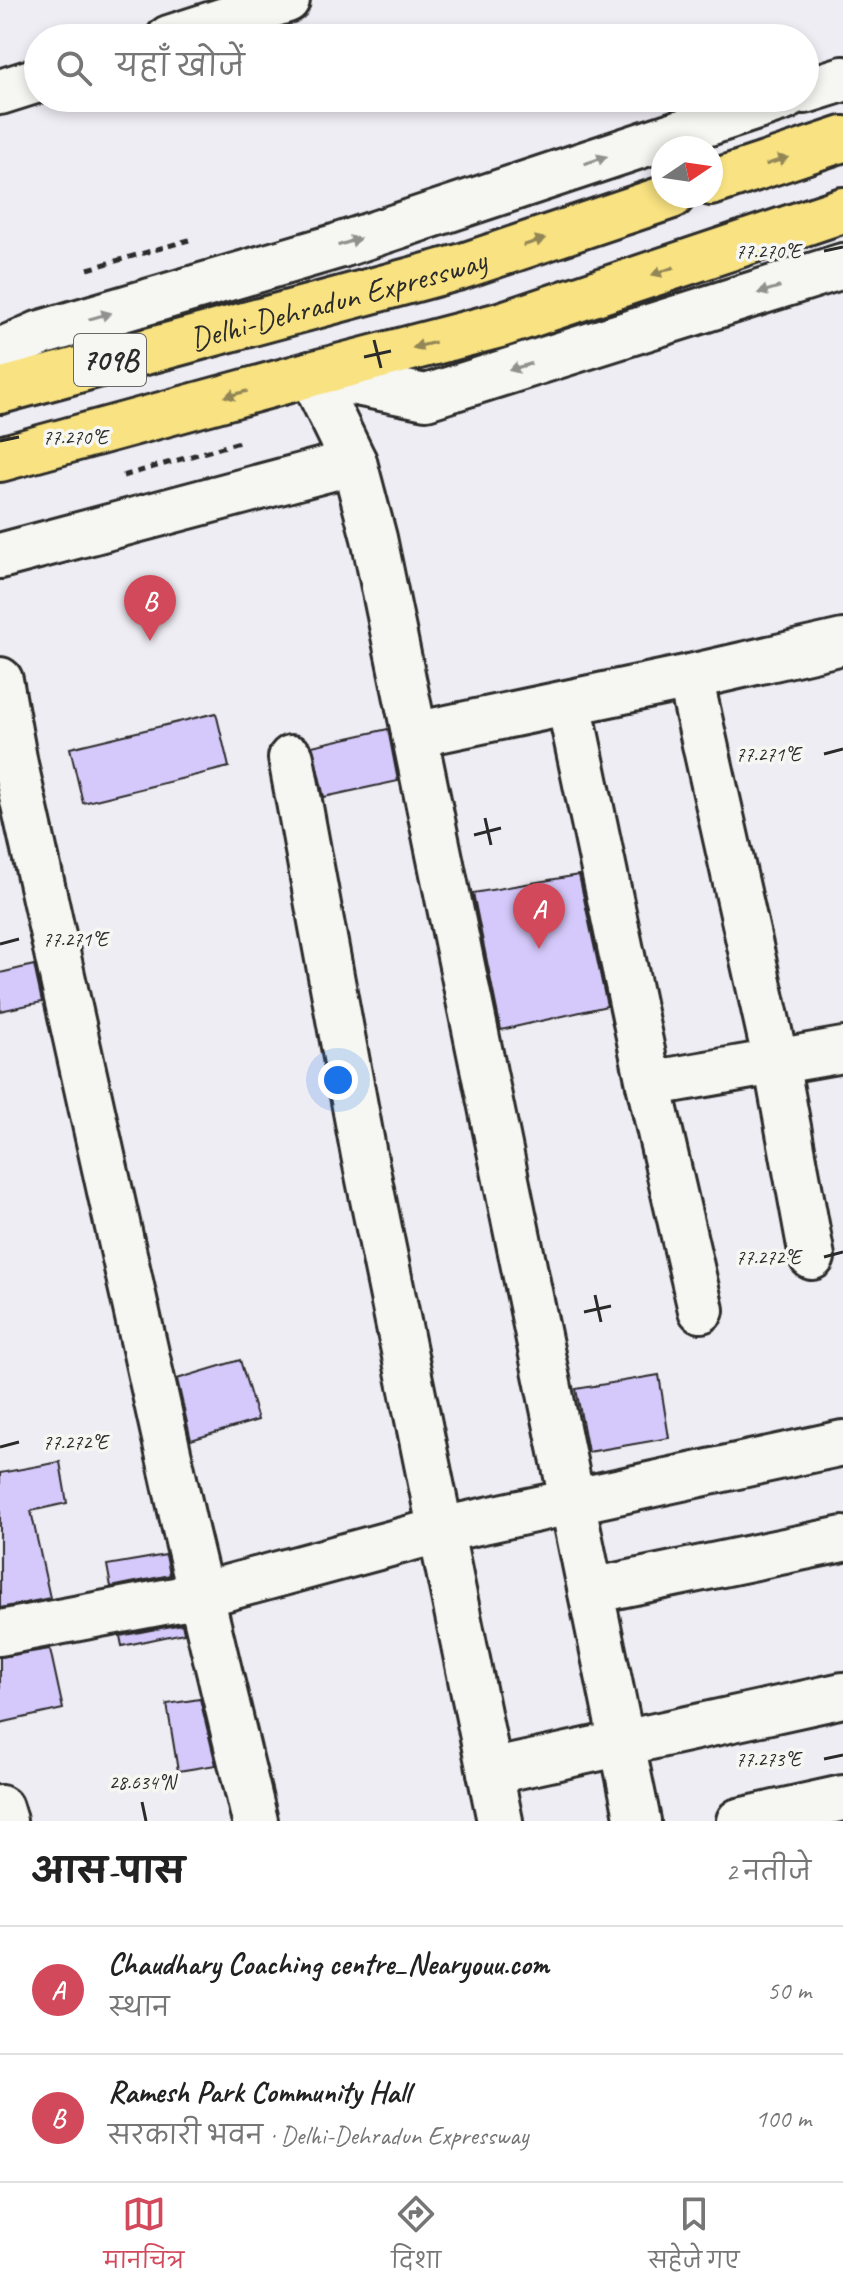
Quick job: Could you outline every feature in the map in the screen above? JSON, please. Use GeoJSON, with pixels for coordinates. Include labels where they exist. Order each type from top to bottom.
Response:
{"type":"FeatureCollection","features":[{"type":"Feature","properties":{"kind":"highway"},"geometry":{"type":"LineString","coordinates":[[723,179],[843,139]]}},
{"type":"Feature","properties":{"kind":"highway","name":"Delhi-Dehradun Expressway"},"geometry":{"type":"LineString","coordinates":[[0,391],[460,267],[651,203]]}},
{"type":"Feature","properties":{"kind":"highway","name":"Delhi-Dehradun Expressway"},"geometry":{"type":"LineString","coordinates":[[0,459],[500,325],[843,210]]}},
{"type":"Feature","properties":{"kind":"street"},"geometry":{"type":"LineString","coordinates":[[212,24],[287,0]]}},
{"type":"Feature","properties":{"kind":"street"},"geometry":{"type":"LineString","coordinates":[[819,87],[843,79]]}},
{"type":"Feature","properties":{"kind":"street"},"geometry":{"type":"LineString","coordinates":[[0,92],[24,84]]}},
{"type":"Feature","properties":{"kind":"street"},"geometry":{"type":"LineString","coordinates":[[0,351],[41,333],[338,246],[742,112]]}},
{"type":"Feature","properties":{"kind":"street"},"geometry":{"type":"LineString","coordinates":[[311,374],[426,397],[843,266]]}},
{"type":"Feature","properties":{"kind":"street"},"geometry":{"type":"LineString","coordinates":[[311,374],[354,462],[374,538],[638,1821]]}},
{"type":"Feature","properties":{"kind":"street"},"geometry":{"type":"LineString","coordinates":[[0,556],[354,462]]}},
{"type":"Feature","properties":{"kind":"street"},"geometry":{"type":"LineString","coordinates":[[414,735],[843,642]]}},
{"type":"Feature","properties":{"kind":"street"},"geometry":{"type":"LineString","coordinates":[[690,677],[776,1062],[812,1257]]}},
{"type":"Feature","properties":{"kind":"street"},"geometry":{"type":"LineString","coordinates":[[0,680],[18,779],[201,1595],[255,1821]]}},
{"type":"Feature","properties":{"kind":"street"},"geometry":{"type":"LineString","coordinates":[[569,703],[649,1084],[701,1310]]}},
{"type":"Feature","properties":{"kind":"street"},"geometry":{"type":"LineString","coordinates":[[291,758],[364,1155],[500,1821]]}},
{"type":"Feature","properties":{"kind":"street"},"geometry":{"type":"LineString","coordinates":[[649,1084],[843,1050]]}},
{"type":"Feature","properties":{"kind":"street"},"geometry":{"type":"LineString","coordinates":[[0,1633],[201,1595],[441,1530],[843,1443]]}},
{"type":"Feature","properties":{"kind":"street"},"geometry":{"type":"LineString","coordinates":[[591,1591],[843,1539]]}},
{"type":"Feature","properties":{"kind":"street"},"geometry":{"type":"LineString","coordinates":[[490,1772],[843,1695]]}},
{"type":"Feature","properties":{"kind":"street"},"geometry":{"type":"LineString","coordinates":[[739,1821],[843,1798]]}},
{"type":"Feature","properties":{"kind":"street"},"geometry":{"type":"LineString","coordinates":[[0,1808],[4,1821]]}},
{"type":"Feature","properties":{"kind":"path"},"geometry":{"type":"LineString","coordinates":[[88,269],[189,240]]}},
{"type":"Feature","properties":{"kind":"path"},"geometry":{"type":"LineString","coordinates":[[123,476],[243,441]]}},
{"type":"Feature","properties":{"kind":"building"},"geometry":{"type":"Polygon","coordinates":[[[216,713],[229,767],[83,803],[70,748],[216,713]]]}},
{"type":"Feature","properties":{"kind":"building"},"geometry":{"type":"Polygon","coordinates":[[[388,729],[398,781],[324,797],[312,746],[388,729]]]}},
{"type":"Feature","properties":{"kind":"building"},"geometry":{"type":"Polygon","coordinates":[[[579,875],[607,1006],[501,1030],[473,893],[579,875]]]}},
{"type":"Feature","properties":{"kind":"building"},"geometry":{"type":"Polygon","coordinates":[[[34,965],[42,1002],[0,1011],[0,973],[34,965]]]}},
{"type":"Feature","properties":{"kind":"building"},"geometry":{"type":"Polygon","coordinates":[[[240,1360],[258,1420],[191,1440],[177,1379],[240,1360]]]}},
{"type":"Feature","properties":{"kind":"building"},"geometry":{"type":"Polygon","coordinates":[[[659,1375],[669,1438],[588,1452],[576,1389],[659,1375]]]}},
{"type":"Feature","properties":{"kind":"building"},"geometry":{"type":"Polygon","coordinates":[[[60,1462],[67,1503],[31,1511],[50,1598],[0,1608],[0,1473],[60,1462]]]}},
{"type":"Feature","properties":{"kind":"building"},"geometry":{"type":"Polygon","coordinates":[[[166,1555],[170,1575],[111,1587],[107,1565],[166,1555]]]}},
{"type":"Feature","properties":{"kind":"building"},"geometry":{"type":"Polygon","coordinates":[[[182,1624],[184,1633],[122,1646],[120,1636],[182,1624]]]}},
{"type":"Feature","properties":{"kind":"building"},"geometry":{"type":"Polygon","coordinates":[[[50,1649],[63,1709],[0,1723],[0,1657],[50,1649]]]}},
{"type":"Feature","properties":{"kind":"building"},"geometry":{"type":"Polygon","coordinates":[[[200,1699],[216,1765],[178,1771],[167,1704],[200,1699]]]}},
{"type":"Feature","properties":{"kind":"place","name":"Ramesh Park Community Hall"},"geometry":{"type":"Point","coordinates":[150,641]}},
{"type":"Feature","properties":{"kind":"place","name":"Chaudhary Coaching centre_Nearyouu.com"},"geometry":{"type":"Point","coordinates":[539,949]}}]}
